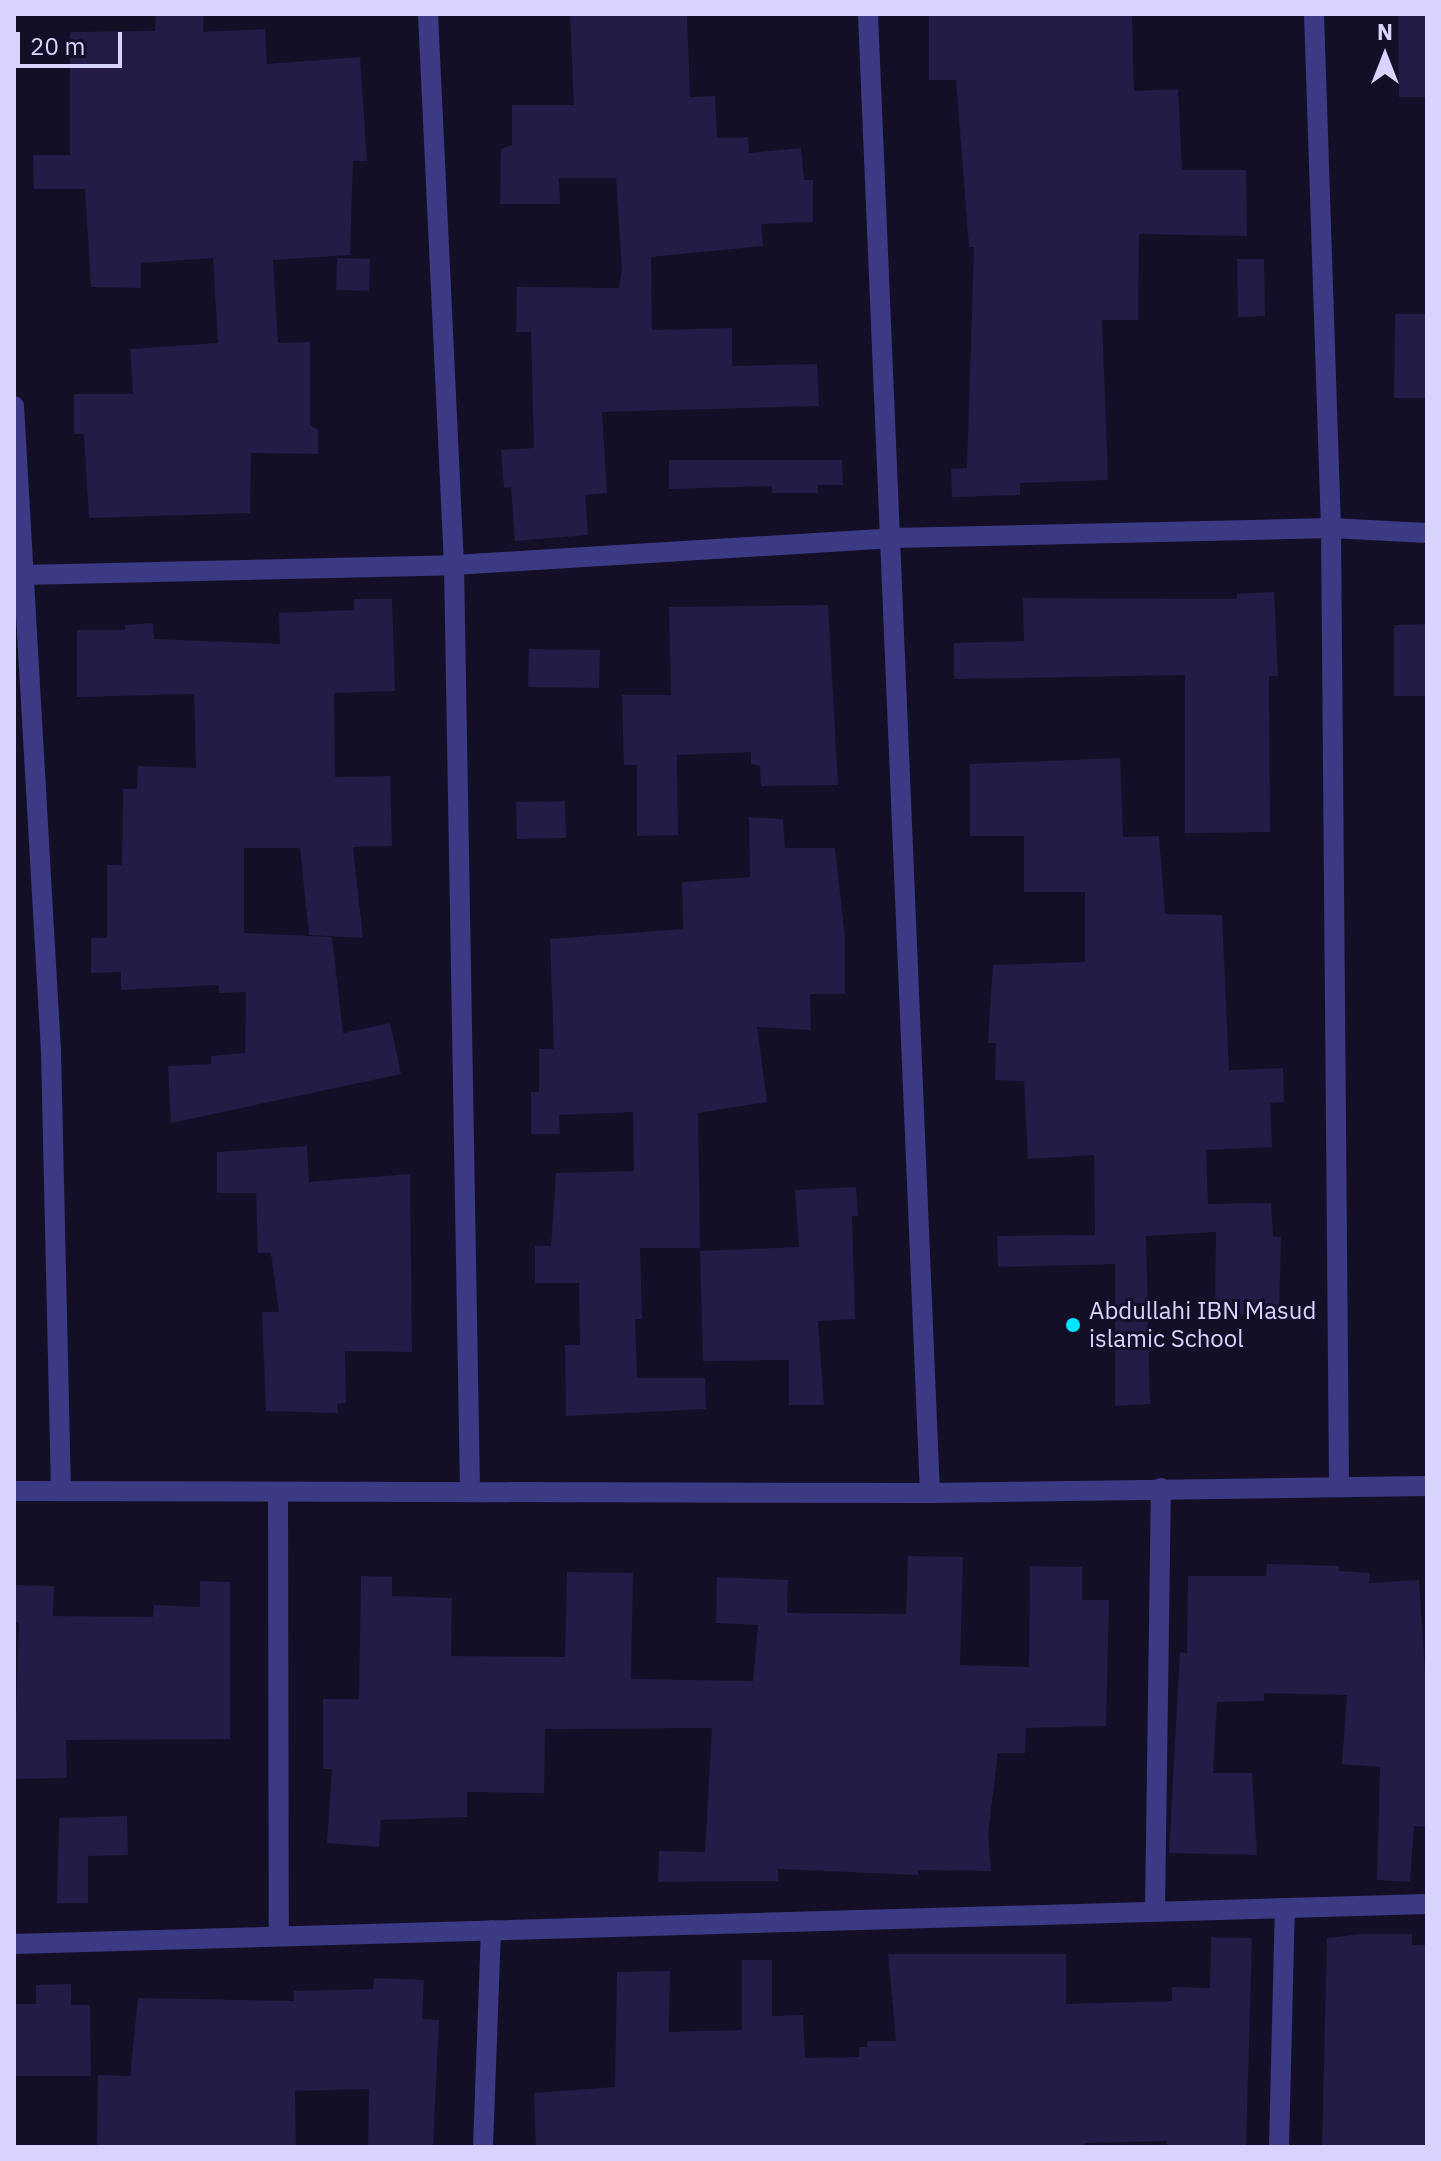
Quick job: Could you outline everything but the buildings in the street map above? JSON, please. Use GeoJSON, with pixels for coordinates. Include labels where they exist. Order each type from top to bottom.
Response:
{"type":"FeatureCollection","features":[{"type":"Feature","properties":{"kind":"street"},"geometry":{"type":"LineString","coordinates":[[428,14],[454,565],[470,1492]]}},
{"type":"Feature","properties":{"kind":"street"},"geometry":{"type":"LineString","coordinates":[[868,14],[893,538],[930,1493]]}},
{"type":"Feature","properties":{"kind":"street"},"geometry":{"type":"LineString","coordinates":[[1314,14],[1331,528],[1339,1487]]}},
{"type":"Feature","properties":{"kind":"street"},"geometry":{"type":"LineString","coordinates":[[14,406],[51,1051],[61,1489]]}},
{"type":"Feature","properties":{"kind":"street"},"geometry":{"type":"LineString","coordinates":[[22,575],[454,565],[893,538],[1331,528],[1427,533]]}},
{"type":"Feature","properties":{"kind":"street"},"geometry":{"type":"LineString","coordinates":[[14,1491],[930,1493],[1427,1486]]}},
{"type":"Feature","properties":{"kind":"street"},"geometry":{"type":"LineString","coordinates":[[1155,1910],[1161,1488]]}},
{"type":"Feature","properties":{"kind":"street"},"geometry":{"type":"LineString","coordinates":[[278,1492],[279,1936]]}},
{"type":"Feature","properties":{"kind":"street"},"geometry":{"type":"LineString","coordinates":[[14,1944],[1427,1904]]}},
{"type":"Feature","properties":{"kind":"street"},"geometry":{"type":"LineString","coordinates":[[1279,2147],[1285,1908]]}},
{"type":"Feature","properties":{"kind":"street"},"geometry":{"type":"LineString","coordinates":[[483,2147],[491,1930]]}},
{"type":"Feature","properties":{"kind":"place","name":"Abdullahi IBN Masud islamic School"},"geometry":{"type":"Point","coordinates":[1073,1325]}}]}
